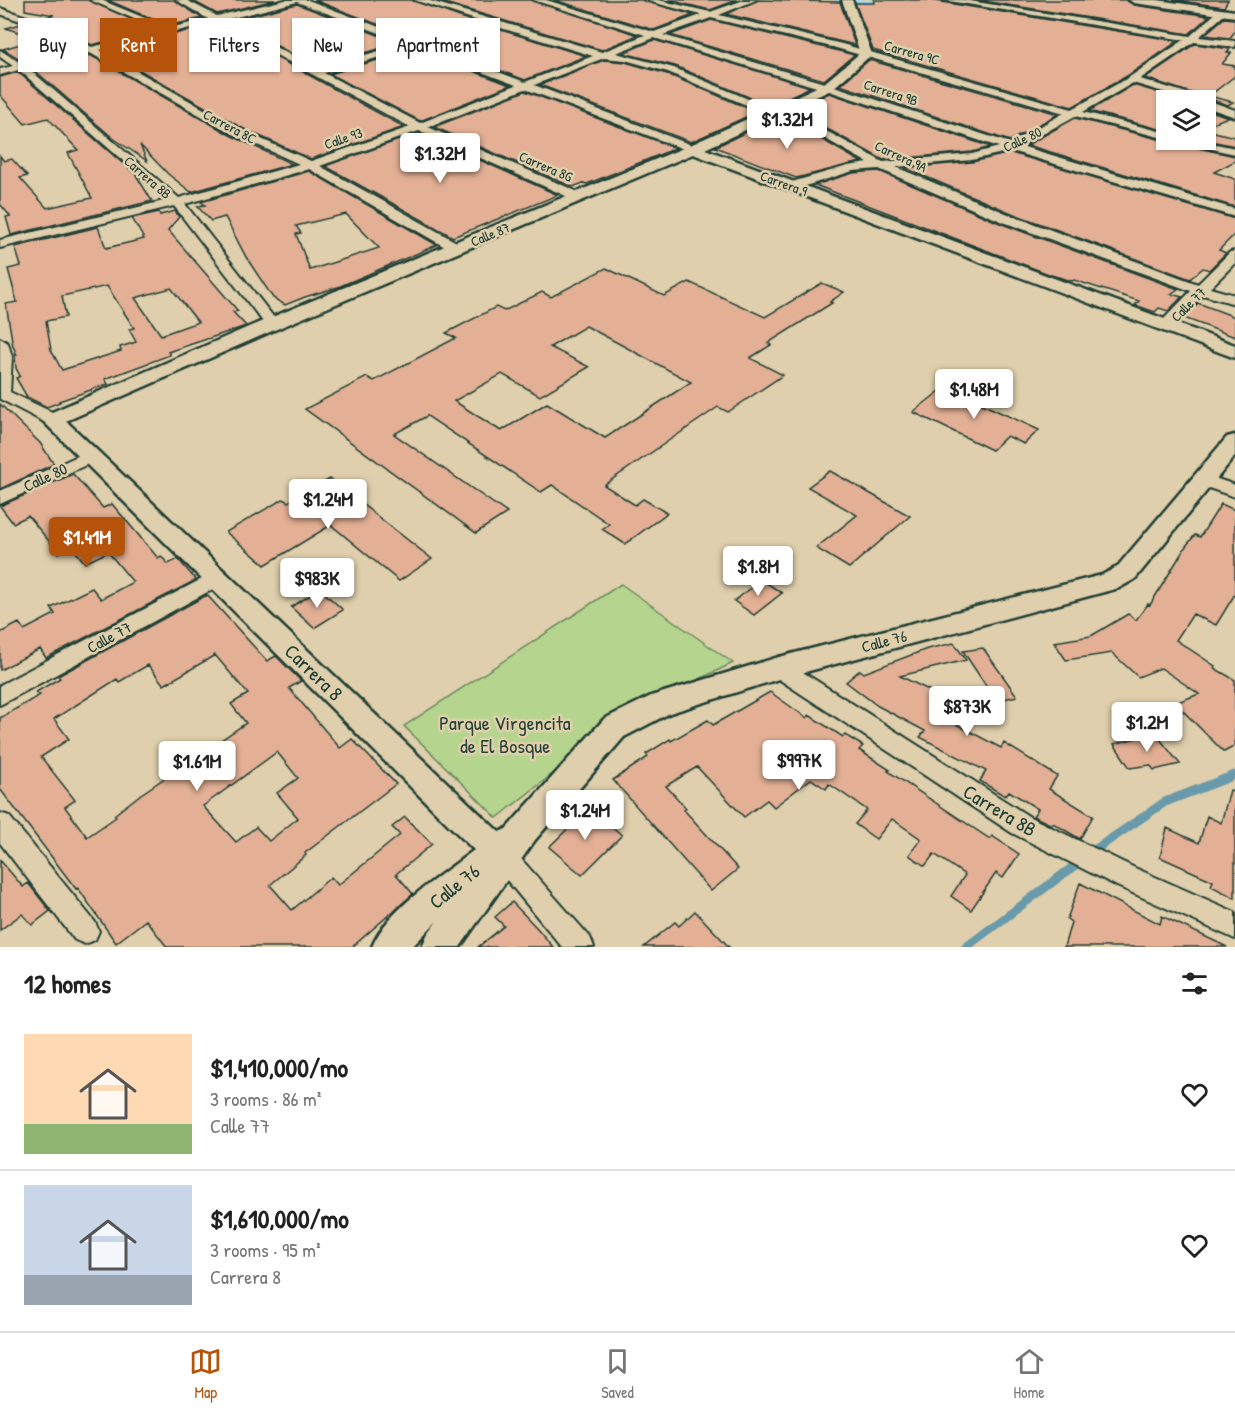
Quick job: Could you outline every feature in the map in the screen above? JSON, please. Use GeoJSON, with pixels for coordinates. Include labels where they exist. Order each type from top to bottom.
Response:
{"type":"FeatureCollection","features":[{"type":"Feature","properties":{"kind":"street"},"geometry":{"type":"LineString","coordinates":[[94,0],[138,18]]}},
{"type":"Feature","properties":{"kind":"street","name":"Carrera 8G"},"geometry":{"type":"LineString","coordinates":[[180,0],[216,18]]}},
{"type":"Feature","properties":{"kind":"street"},"geometry":{"type":"LineString","coordinates":[[216,18],[295,0]]}},
{"type":"Feature","properties":{"kind":"street","name":"Carrera 9"},"geometry":{"type":"LineString","coordinates":[[300,0],[376,29]]}},
{"type":"Feature","properties":{"kind":"street","name":"Carrera 9A"},"geometry":{"type":"LineString","coordinates":[[418,0],[473,18]]}},
{"type":"Feature","properties":{"kind":"street","name":"Carrera 9B"},"geometry":{"type":"LineString","coordinates":[[537,0],[827,87],[1011,147],[1235,213]]}},
{"type":"Feature","properties":{"kind":"street"},"geometry":{"type":"LineString","coordinates":[[561,6],[580,0]]}},
{"type":"Feature","properties":{"kind":"street","name":"Carrera 9C"},"geometry":{"type":"LineString","coordinates":[[648,0],[866,54],[1075,113],[1156,133]]}},
{"type":"Feature","properties":{"kind":"street","name":"Calle 93"},"geometry":{"type":"LineString","coordinates":[[0,244],[177,202],[310,165],[419,127],[601,55],[753,0]]}},
{"type":"Feature","properties":{"kind":"street"},"geometry":{"type":"LineString","coordinates":[[947,0],[1235,44]]}},
{"type":"Feature","properties":{"kind":"street"},"geometry":{"type":"LineString","coordinates":[[1134,0],[1235,14]]}},
{"type":"Feature","properties":{"kind":"street"},"geometry":{"type":"LineString","coordinates":[[848,2],[866,54]]}},
{"type":"Feature","properties":{"kind":"street","name":"Carrera 8C"},"geometry":{"type":"LineString","coordinates":[[0,11],[44,26],[94,51],[237,132],[310,165],[457,248]]}},
{"type":"Feature","properties":{"kind":"street","name":"Calle 80"},"geometry":{"type":"LineString","coordinates":[[792,186],[852,168],[972,157],[1011,147],[1132,80],[1192,39],[1221,13]]}},
{"type":"Feature","properties":{"kind":"street","name":"Carrera 9A"},"geometry":{"type":"LineString","coordinates":[[500,26],[601,55],[647,62],[826,135],[880,165],[1008,219],[1201,290],[1235,300]]}},
{"type":"Feature","properties":{"kind":"street"},"geometry":{"type":"LineString","coordinates":[[88,52],[100,49]]}},
{"type":"Feature","properties":{"kind":"street","name":"Carrera 8B"},"geometry":{"type":"LineString","coordinates":[[0,53],[18,65]]}},
{"type":"Feature","properties":{"kind":"street","name":"Calle 87"},"geometry":{"type":"LineString","coordinates":[[52,419],[272,324],[693,149],[827,87],[866,54]]}},
{"type":"Feature","properties":{"kind":"street"},"geometry":{"type":"LineString","coordinates":[[0,72],[18,69]]}},
{"type":"Feature","properties":{"kind":"street","name":"Carrera 8B"},"geometry":{"type":"LineString","coordinates":[[27,72],[177,202],[272,324]]}},
{"type":"Feature","properties":{"kind":"street","name":"Carrera 8G"},"geometry":{"type":"LineString","coordinates":[[316,72],[419,127],[579,197]]}},
{"type":"Feature","properties":{"kind":"street","name":"Carrera 9"},"geometry":{"type":"LineString","coordinates":[[492,72],[1235,352]]}},
{"type":"Feature","properties":{"kind":"street"},"geometry":{"type":"LineString","coordinates":[[1132,80],[1166,90]]}},
{"type":"Feature","properties":{"kind":"street"},"geometry":{"type":"LineString","coordinates":[[1216,107],[1235,114]]}},
{"type":"Feature","properties":{"kind":"street"},"geometry":{"type":"LineString","coordinates":[[1216,147],[1235,151]]}},
{"type":"Feature","properties":{"kind":"street","name":"Calle 77"},"geometry":{"type":"LineString","coordinates":[[1165,326],[1235,255]]}},
{"type":"Feature","properties":{"kind":"street","name":"Carrera 8"},"geometry":{"type":"LineString","coordinates":[[1,353],[1,393],[52,419],[91,456],[501,854],[580,947]]}},
{"type":"Feature","properties":{"kind":"street","name":"Calle 76"},"geometry":{"type":"LineString","coordinates":[[389,947],[420,914],[501,854],[614,728],[661,704],[779,668],[1110,582],[1126,573],[1235,442]]}},
{"type":"Feature","properties":{"kind":"street","name":"Calle 80"},"geometry":{"type":"LineString","coordinates":[[0,498],[91,456]]}},
{"type":"Feature","properties":{"kind":"street"},"geometry":{"type":"LineString","coordinates":[[1203,480],[1235,491]]}},
{"type":"Feature","properties":{"kind":"street","name":"Calle 77"},"geometry":{"type":"LineString","coordinates":[[0,696],[217,578]]}},
{"type":"Feature","properties":{"kind":"street","name":"Carrera 8B"},"geometry":{"type":"LineString","coordinates":[[779,668],[1021,825],[1126,878],[1235,926]]}},
{"type":"Feature","properties":{"kind":"street"},"geometry":{"type":"LineString","coordinates":[[0,824],[85,931]]}},
{"type":"Feature","properties":{"kind":"street","name":"Calle 76"},"geometry":{"type":"LineString","coordinates":[[439,947],[501,854]]}},
{"type":"Feature","properties":{"kind":"green space","name":"Parque Virgencita de El Bosque"},"geometry":{"type":"Polygon","coordinates":[[[621,584],[733,663],[659,698],[565,764],[497,818],[404,726],[621,584]]]}},
{"type":"Feature","properties":{"kind":"building"},"geometry":{"type":"Polygon","coordinates":[[[25,0],[88,0],[128,18],[100,18],[100,43],[92,45],[88,43],[88,18],[43,18],[54,15],[25,10],[25,0]]]}},
{"type":"Feature","properties":{"kind":"building"},"geometry":{"type":"Polygon","coordinates":[[[107,0],[174,0],[202,18],[189,18],[189,21],[177,24],[177,18],[150,18],[107,0]]]}},
{"type":"Feature","properties":{"kind":"building"},"geometry":{"type":"Polygon","coordinates":[[[191,0],[275,0],[217,14],[191,0]]]}},
{"type":"Feature","properties":{"kind":"building"},"geometry":{"type":"Polygon","coordinates":[[[314,0],[412,0],[463,18],[376,18],[376,24],[314,0]]]}},
{"type":"Feature","properties":{"kind":"building"},"geometry":{"type":"Polygon","coordinates":[[[435,0],[531,0],[638,35],[602,50],[435,0]]]}},
{"type":"Feature","properties":{"kind":"building"},"geometry":{"type":"Polygon","coordinates":[[[554,0],[642,0],[693,15],[654,30],[554,0]]]}},
{"type":"Feature","properties":{"kind":"building"},"geometry":{"type":"Polygon","coordinates":[[[668,0],[737,0],[710,10],[668,0]]]}},
{"type":"Feature","properties":{"kind":"building"},"geometry":{"type":"Polygon","coordinates":[[[758,0],[840,2],[855,45],[726,14],[758,0]]]}},
{"type":"Feature","properties":{"kind":"building"},"geometry":{"type":"Polygon","coordinates":[[[874,0],[929,0],[1178,41],[1127,76],[1072,107],[873,50],[855,3],[875,3],[874,0]]]}},
{"type":"Feature","properties":{"kind":"building"},"geometry":{"type":"Polygon","coordinates":[[[977,0],[1127,0],[1134,5],[1209,16],[1189,34],[977,0]]]}},
{"type":"Feature","properties":{"kind":"building"},"geometry":{"type":"Polygon","coordinates":[[[1173,0],[1228,0],[1224,7],[1173,0]]]}},
{"type":"Feature","properties":{"kind":"building"},"geometry":{"type":"Polygon","coordinates":[[[297,4],[334,18],[292,18],[292,54],[280,47],[280,18],[242,18],[297,4]]]}},
{"type":"Feature","properties":{"kind":"building"},"geometry":{"type":"Polygon","coordinates":[[[1224,18],[1235,19],[1235,31],[1230,38],[1204,35],[1224,18]]]}},
{"type":"Feature","properties":{"kind":"building"},"geometry":{"type":"Polygon","coordinates":[[[711,20],[854,55],[824,80],[670,35],[711,20]]]}},
{"type":"Feature","properties":{"kind":"building"},"geometry":{"type":"Polygon","coordinates":[[[18,25],[18,32],[6,28],[18,25]]]}},
{"type":"Feature","properties":{"kind":"building"},"geometry":{"type":"Polygon","coordinates":[[[189,30],[189,72],[280,72],[280,59],[292,66],[292,72],[303,72],[404,127],[311,159],[242,128],[143,72],[177,72],[177,33],[189,30]]]}},
{"type":"Feature","properties":{"kind":"building"},"geometry":{"type":"Polygon","coordinates":[[[364,30],[376,34],[376,50],[364,53],[364,30]]]}},
{"type":"Feature","properties":{"kind":"building"},"geometry":{"type":"Polygon","coordinates":[[[500,30],[586,56],[525,80],[500,70],[500,30]]]}},
{"type":"Feature","properties":{"kind":"building"},"geometry":{"type":"Polygon","coordinates":[[[654,40],[810,87],[770,106],[675,66],[623,53],[654,40]]]}},
{"type":"Feature","properties":{"kind":"building"},"geometry":{"type":"Polygon","coordinates":[[[1195,44],[1230,49],[1227,53],[1231,53],[1222,64],[1235,66],[1235,76],[1216,91],[1182,90],[1145,78],[1195,44]]]}},
{"type":"Feature","properties":{"kind":"building"},"geometry":{"type":"Polygon","coordinates":[[[18,45],[18,58],[3,49],[18,45]]]}},
{"type":"Feature","properties":{"kind":"building"},"geometry":{"type":"Polygon","coordinates":[[[88,55],[100,61],[100,72],[120,72],[232,136],[292,164],[191,192],[168,174],[140,145],[147,161],[113,138],[36,72],[88,72],[88,55]]]}},
{"type":"Feature","properties":{"kind":"building"},"geometry":{"type":"Polygon","coordinates":[[[376,60],[376,72],[476,72],[510,85],[420,121],[330,74],[364,72],[364,64],[376,60]]]}},
{"type":"Feature","properties":{"kind":"building"},"geometry":{"type":"Polygon","coordinates":[[[604,60],[625,62],[667,74],[757,112],[691,142],[540,85],[604,60]]]}},
{"type":"Feature","properties":{"kind":"building"},"geometry":{"type":"Polygon","coordinates":[[[869,60],[1058,114],[1010,141],[840,85],[869,60]]]}},
{"type":"Feature","properties":{"kind":"building"},"geometry":{"type":"Polygon","coordinates":[[[18,72],[136,175],[152,201],[11,235],[6,217],[10,216],[0,204],[0,156],[4,161],[12,159],[27,176],[20,178],[47,208],[92,198],[68,153],[78,150],[48,118],[25,124],[0,95],[0,77],[18,72]]]}},
{"type":"Feature","properties":{"kind":"building"},"geometry":{"type":"Polygon","coordinates":[[[1133,85],[1156,92],[1156,128],[1089,111],[1133,85]]]}},
{"type":"Feature","properties":{"kind":"building"},"geometry":{"type":"Polygon","coordinates":[[[525,91],[676,148],[587,184],[583,183],[573,187],[434,127],[525,91]]]}},
{"type":"Feature","properties":{"kind":"building"},"geometry":{"type":"Polygon","coordinates":[[[829,93],[991,147],[972,152],[883,160],[831,131],[788,113],[829,93]]]}},
{"type":"Feature","properties":{"kind":"building"},"geometry":{"type":"Polygon","coordinates":[[[1216,98],[1233,102],[1228,105],[1216,101],[1216,98]]]}},
{"type":"Feature","properties":{"kind":"building"},"geometry":{"type":"Polygon","coordinates":[[[1216,113],[1228,117],[1216,122],[1216,113]]]}},
{"type":"Feature","properties":{"kind":"building"},"geometry":{"type":"Polygon","coordinates":[[[1075,118],[1156,138],[1156,150],[1208,150],[1235,156],[1235,161],[1214,172],[1235,179],[1235,207],[1027,145],[1075,118]]]}},
{"type":"Feature","properties":{"kind":"building"},"geometry":{"type":"Polygon","coordinates":[[[774,119],[821,139],[861,162],[796,178],[715,147],[774,119]]]}},
{"type":"Feature","properties":{"kind":"building"},"geometry":{"type":"Polygon","coordinates":[[[1216,132],[1235,137],[1235,146],[1216,142],[1216,132]]]}},
{"type":"Feature","properties":{"kind":"building"},"geometry":{"type":"Polygon","coordinates":[[[419,133],[558,195],[453,237],[325,166],[419,133]]]}},
{"type":"Feature","properties":{"kind":"building"},"geometry":{"type":"Polygon","coordinates":[[[1011,153],[1235,219],[1235,234],[1219,250],[1226,253],[1209,270],[1203,268],[1190,279],[1014,214],[905,168],[972,162],[1011,153]]]}},
{"type":"Feature","properties":{"kind":"building"},"geometry":{"type":"Polygon","coordinates":[[[309,171],[437,245],[338,287],[285,305],[273,298],[246,257],[225,217],[211,221],[197,206],[205,205],[201,202],[309,171]],[[346,214],[296,226],[301,233],[296,234],[310,270],[379,248],[346,214]]]}},
{"type":"Feature","properties":{"kind":"building"},"geometry":{"type":"Polygon","coordinates":[[[879,171],[1002,224],[1178,289],[1171,294],[1182,297],[1168,311],[1159,308],[1155,312],[1135,305],[1139,301],[1051,275],[815,185],[853,173],[879,171]]]}},
{"type":"Feature","properties":{"kind":"building"},"geometry":{"type":"Polygon","coordinates":[[[175,211],[179,217],[168,230],[238,311],[233,312],[246,326],[168,352],[170,355],[105,379],[108,384],[47,407],[27,397],[16,378],[20,376],[16,368],[15,355],[17,355],[13,346],[6,304],[17,302],[8,269],[21,266],[15,247],[98,227],[106,248],[144,239],[132,218],[159,212],[160,215],[175,211]],[[107,286],[62,296],[66,317],[46,321],[51,350],[62,370],[121,351],[120,347],[136,342],[129,329],[134,328],[107,286]],[[171,288],[135,298],[161,335],[198,322],[171,288]]]}},
{"type":"Feature","properties":{"kind":"building"},"geometry":{"type":"Polygon","coordinates":[[[606,268],[664,296],[689,282],[765,317],[822,283],[844,292],[830,302],[832,303],[768,343],[771,345],[750,358],[783,375],[728,412],[718,407],[604,485],[635,505],[643,499],[667,513],[625,544],[602,529],[609,524],[552,485],[541,492],[427,416],[394,434],[507,513],[476,533],[305,409],[367,377],[374,381],[456,338],[446,333],[496,307],[504,311],[542,292],[551,297],[606,268]],[[586,326],[550,347],[589,367],[540,396],[502,374],[454,401],[501,431],[547,403],[605,438],[691,382],[586,326]]]}},
{"type":"Feature","properties":{"kind":"building"},"geometry":{"type":"Polygon","coordinates":[[[1198,303],[1235,317],[1235,337],[1184,318],[1198,303]]]}},
{"type":"Feature","properties":{"kind":"building"},"geometry":{"type":"Polygon","coordinates":[[[945,387],[1039,430],[1024,444],[1007,436],[992,450],[913,412],[945,387]]]}},
{"type":"Feature","properties":{"kind":"building"},"geometry":{"type":"Polygon","coordinates":[[[0,404],[40,443],[54,464],[0,489],[0,404]]]}},
{"type":"Feature","properties":{"kind":"building"},"geometry":{"type":"Polygon","coordinates":[[[830,471],[910,516],[849,568],[816,548],[857,515],[808,487],[830,471]]]}},
{"type":"Feature","properties":{"kind":"building"},"geometry":{"type":"Polygon","coordinates":[[[73,474],[103,508],[112,504],[158,558],[161,556],[168,564],[178,559],[196,580],[46,658],[40,649],[0,670],[0,633],[19,623],[24,630],[55,614],[51,608],[92,588],[101,599],[133,582],[108,552],[85,563],[72,547],[59,553],[28,516],[13,523],[0,506],[73,474]]]}},
{"type":"Feature","properties":{"kind":"building"},"geometry":{"type":"Polygon","coordinates":[[[330,479],[432,559],[399,581],[331,525],[265,565],[226,532],[283,499],[288,502],[330,479]]]}},
{"type":"Feature","properties":{"kind":"building"},"geometry":{"type":"Polygon","coordinates":[[[1221,504],[1235,510],[1235,594],[1216,625],[1193,614],[1176,640],[1215,666],[1214,668],[1235,680],[1235,746],[1224,752],[1175,703],[1199,694],[1161,668],[1138,677],[1112,653],[1066,660],[1054,642],[1091,636],[1128,614],[1136,620],[1148,604],[1150,605],[1186,546],[1195,535],[1200,537],[1221,504]]]}},
{"type":"Feature","properties":{"kind":"building"},"geometry":{"type":"Polygon","coordinates":[[[762,580],[782,593],[754,615],[734,601],[762,580]]]}},
{"type":"Feature","properties":{"kind":"building"},"geometry":{"type":"Polygon","coordinates":[[[320,589],[343,610],[314,628],[291,607],[320,589]]]}},
{"type":"Feature","properties":{"kind":"building"},"geometry":{"type":"Polygon","coordinates":[[[207,595],[267,661],[276,656],[301,681],[289,688],[340,748],[352,739],[396,784],[305,853],[306,855],[270,885],[292,910],[331,877],[338,885],[400,835],[392,827],[405,817],[432,844],[396,874],[413,894],[352,947],[167,947],[146,920],[116,943],[78,888],[76,889],[0,789],[0,718],[40,695],[36,692],[60,678],[58,676],[207,595]],[[215,655],[164,685],[148,665],[119,682],[117,679],[54,719],[69,739],[41,757],[75,800],[65,807],[87,837],[116,817],[114,815],[141,794],[246,723],[231,704],[248,694],[215,655]],[[277,752],[203,806],[236,842],[256,827],[269,841],[298,818],[277,793],[298,778],[277,752]]]}},
{"type":"Feature","properties":{"kind":"building"},"geometry":{"type":"Polygon","coordinates":[[[954,643],[966,660],[900,676],[943,697],[933,712],[1001,748],[1004,743],[1057,776],[1049,789],[1093,816],[1080,839],[1053,823],[1052,825],[1033,816],[1038,809],[1009,791],[1005,796],[980,781],[986,771],[920,737],[925,731],[878,706],[846,682],[860,670],[864,673],[927,649],[954,643]]]}},
{"type":"Feature","properties":{"kind":"building"},"geometry":{"type":"Polygon","coordinates":[[[983,648],[1017,696],[996,701],[963,651],[983,648]]]}},
{"type":"Feature","properties":{"kind":"building"},"geometry":{"type":"Polygon","coordinates":[[[770,692],[807,718],[809,715],[843,737],[845,735],[863,746],[859,750],[890,770],[888,771],[990,839],[992,836],[1019,854],[1003,878],[996,873],[971,910],[951,896],[965,875],[934,854],[925,866],[909,855],[921,839],[892,819],[876,839],[855,824],[867,810],[829,784],[826,789],[811,779],[774,807],[767,800],[744,817],[697,767],[666,786],[686,808],[684,810],[738,869],[711,891],[613,780],[648,757],[646,754],[670,739],[671,741],[708,720],[713,725],[770,692]]]}},
{"type":"Feature","properties":{"kind":"building"},"geometry":{"type":"Polygon","coordinates":[[[1155,733],[1180,764],[1154,770],[1150,765],[1130,768],[1114,744],[1155,733]]]}},
{"type":"Feature","properties":{"kind":"building"},"geometry":{"type":"Polygon","coordinates":[[[1230,790],[1235,791],[1235,898],[1211,886],[1213,881],[1160,857],[1167,828],[1199,843],[1207,816],[1221,823],[1230,790]]]}},
{"type":"Feature","properties":{"kind":"building"},"geometry":{"type":"Polygon","coordinates":[[[589,808],[622,835],[582,875],[549,847],[589,808]]]}},
{"type":"Feature","properties":{"kind":"building"},"geometry":{"type":"Polygon","coordinates":[[[0,860],[23,887],[28,883],[50,911],[32,925],[22,914],[0,930],[0,860]]]}},
{"type":"Feature","properties":{"kind":"building"},"geometry":{"type":"Polygon","coordinates":[[[1080,883],[1160,924],[1162,916],[1227,947],[1064,947],[1071,922],[1067,919],[1080,883]]]}},
{"type":"Feature","properties":{"kind":"building"},"geometry":{"type":"Polygon","coordinates":[[[512,902],[553,947],[478,947],[504,926],[495,917],[512,902]]]}},
{"type":"Feature","properties":{"kind":"building"},"geometry":{"type":"Polygon","coordinates":[[[695,911],[729,947],[644,947],[675,922],[679,926],[695,911]]]}},
{"type":"Feature","properties":{"kind":"waterway"},"geometry":{"type":"LineString","coordinates":[[839,0],[878,2],[903,11]]}},
{"type":"Feature","properties":{"kind":"waterway"},"geometry":{"type":"LineString","coordinates":[[1109,63],[1164,73],[1235,72]]}},
{"type":"Feature","properties":{"kind":"waterway"},"geometry":{"type":"LineString","coordinates":[[1090,853],[1165,802],[1235,775]]}},
{"type":"Feature","properties":{"kind":"waterway"},"geometry":{"type":"LineString","coordinates":[[966,947],[1082,860]]}}]}
